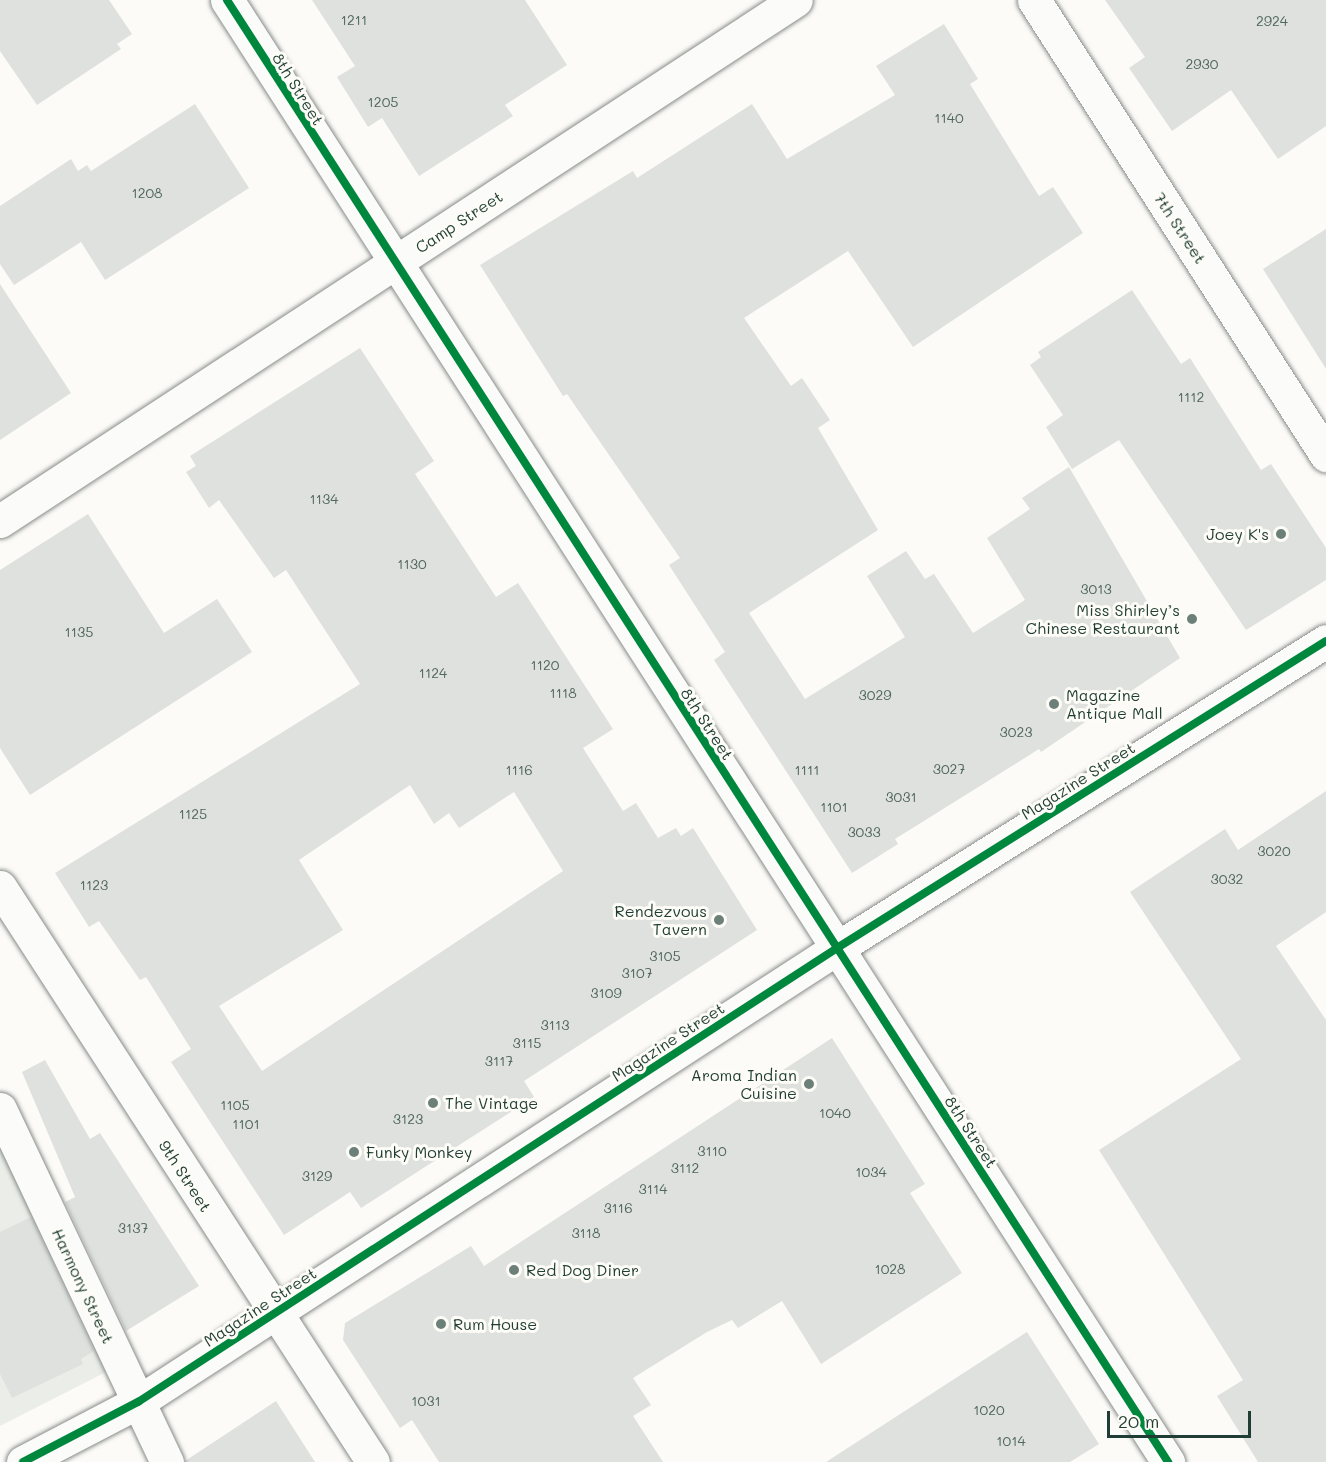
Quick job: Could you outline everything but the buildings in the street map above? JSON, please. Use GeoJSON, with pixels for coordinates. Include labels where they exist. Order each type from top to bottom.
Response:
{"type":"FeatureCollection","features":[{"type":"Feature","properties":{"kind":"street","name":"8th Street"},"geometry":{"type":"LineString","coordinates":[[227,0],[393,265],[1168,1462]]}},
{"type":"Feature","properties":{"kind":"street","name":"Camp Street"},"geometry":{"type":"LineString","coordinates":[[0,521],[796,0]]}},
{"type":"Feature","properties":{"kind":"street","name":"7th Street"},"geometry":{"type":"LineString","coordinates":[[1034,0],[1326,455]]}},
{"type":"Feature","properties":{"kind":"street","name":"Magazine Street"},"geometry":{"type":"LineString","coordinates":[[23,1462],[138,1402],[837,948],[1326,641]]}},
{"type":"Feature","properties":{"kind":"street","name":"9th Street"},"geometry":{"type":"LineString","coordinates":[[0,887],[274,1314],[373,1462]]}},
{"type":"Feature","properties":{"kind":"street","name":"Harmony Street"},"geometry":{"type":"LineString","coordinates":[[0,1109],[167,1462]]}},
{"type":"Feature","properties":{"kind":"shaded area"},"geometry":{"type":"Polygon","coordinates":[[[0,1142],[110,1370],[0,1426],[0,1142]]]}},
{"type":"Feature","properties":{"kind":"cycle path"},"geometry":{"type":"LineString","coordinates":[[227,0],[1168,1462]]}},
{"type":"Feature","properties":{"kind":"cycle path"},"geometry":{"type":"LineString","coordinates":[[23,1462],[138,1402],[837,948],[1326,641]]}},
{"type":"Feature","properties":{"kind":"place","name":"Joey K's"},"geometry":{"type":"Point","coordinates":[1281,534]}},
{"type":"Feature","properties":{"kind":"place","name":"Miss Shirley’s Chinese Restaurant"},"geometry":{"type":"Point","coordinates":[1192,619]}},
{"type":"Feature","properties":{"kind":"place","name":"Magazine Antique Mall"},"geometry":{"type":"Point","coordinates":[1054,704]}},
{"type":"Feature","properties":{"kind":"place","name":"Rendezvous Tavern"},"geometry":{"type":"Point","coordinates":[719,920]}},
{"type":"Feature","properties":{"kind":"place","name":"Aroma Indian Cuisine"},"geometry":{"type":"Point","coordinates":[809,1084]}},
{"type":"Feature","properties":{"kind":"place","name":"The Vintage"},"geometry":{"type":"Point","coordinates":[433,1103]}},
{"type":"Feature","properties":{"kind":"place","name":"Funky Monkey"},"geometry":{"type":"Point","coordinates":[354,1152]}},
{"type":"Feature","properties":{"kind":"place","name":"Red Dog Diner"},"geometry":{"type":"Point","coordinates":[514,1270]}},
{"type":"Feature","properties":{"kind":"place","name":"Rum House"},"geometry":{"type":"Point","coordinates":[441,1324]}}]}
